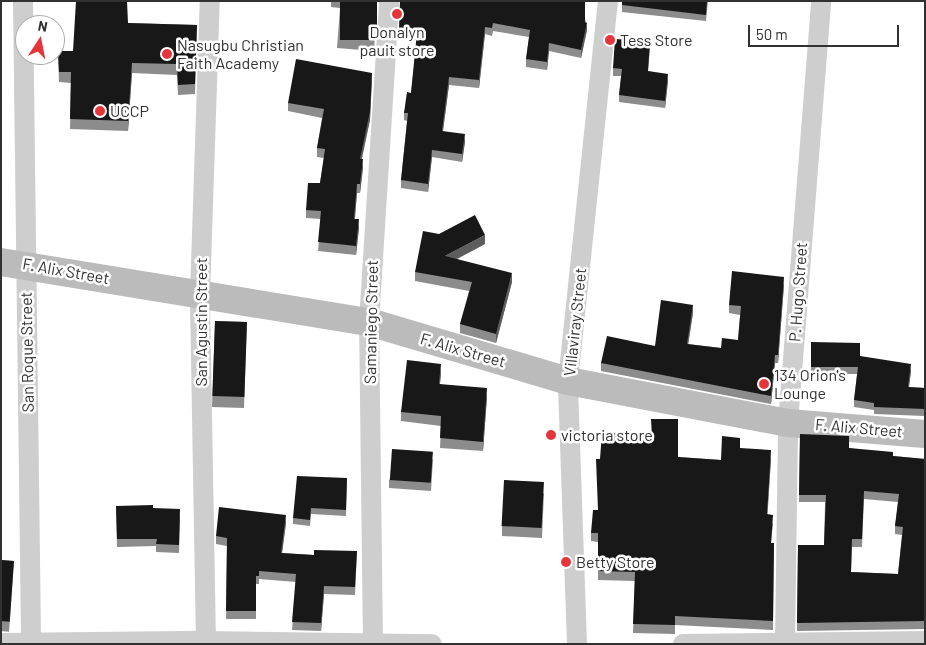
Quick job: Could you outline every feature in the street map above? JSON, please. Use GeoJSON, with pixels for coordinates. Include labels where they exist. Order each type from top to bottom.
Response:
{"type":"FeatureCollection","features":[{"type":"Feature","properties":{"kind":"main road","name":"F. Alix Street"},"geometry":{"type":"LineString","coordinates":[[14,263],[369,322],[568,381],[788,423],[925,434]]}},
{"type":"Feature","properties":{"kind":"street","name":"San Roque Street"},"geometry":{"type":"LineString","coordinates":[[23,1],[14,263],[31,642]]}},
{"type":"Feature","properties":{"kind":"street","name":"San Agustin Street"},"geometry":{"type":"LineString","coordinates":[[206,643],[200,295],[210,1]]}},
{"type":"Feature","properties":{"kind":"street","name":"Samaniego Street"},"geometry":{"type":"LineString","coordinates":[[373,644],[369,322],[389,1]]}},
{"type":"Feature","properties":{"kind":"street","name":"Villaviray Street"},"geometry":{"type":"LineString","coordinates":[[576,644],[568,381],[608,1]]}},
{"type":"Feature","properties":{"kind":"street","name":"P. Hugo Street"},"geometry":{"type":"LineString","coordinates":[[785,643],[788,423],[821,1]]}},
{"type":"Feature","properties":{"kind":"street"},"geometry":{"type":"LineString","coordinates":[[683,644],[925,641]]}},
{"type":"Feature","properties":{"kind":"street"},"geometry":{"type":"LineString","coordinates":[[1,643],[432,644]]}},
{"type":"Feature","properties":{"kind":"building"},"geometry":{"type":"Polygon","coordinates":[[[76,1],[127,1],[128,23],[197,25],[195,84],[178,85],[177,64],[132,63],[128,121],[70,119],[71,72],[59,72],[59,65],[65,65],[65,51],[73,51],[76,1]]]}},
{"type":"Feature","properties":{"kind":"building"},"geometry":{"type":"Polygon","coordinates":[[[340,1],[377,1],[377,40],[340,40],[340,1]]]}},
{"type":"Feature","properties":{"kind":"building"},"geometry":{"type":"Polygon","coordinates":[[[400,1],[581,1],[585,2],[585,22],[587,23],[581,50],[549,43],[547,62],[526,59],[530,30],[493,23],[492,28],[485,27],[479,80],[449,77],[442,131],[465,134],[462,154],[432,150],[428,184],[401,180],[408,113],[404,113],[407,92],[411,93],[417,32],[399,30],[400,1]]]}},
{"type":"Feature","properties":{"kind":"building"},"geometry":{"type":"Polygon","coordinates":[[[622,1],[707,1],[706,15],[622,5],[622,1]]]}},
{"type":"Feature","properties":{"kind":"building"},"geometry":{"type":"Polygon","coordinates":[[[615,39],[650,41],[648,71],[668,74],[665,101],[619,95],[622,69],[613,68],[615,39]]]}},
{"type":"Feature","properties":{"kind":"building"},"geometry":{"type":"Polygon","coordinates":[[[296,59],[372,73],[370,111],[360,159],[363,159],[360,184],[357,184],[354,219],[359,219],[356,246],[318,242],[321,211],[306,210],[308,183],[320,183],[325,149],[317,148],[324,109],[288,103],[296,59]]]}},
{"type":"Feature","properties":{"kind":"building"},"geometry":{"type":"Polygon","coordinates":[[[475,215],[485,235],[445,256],[512,273],[496,334],[460,324],[472,282],[415,272],[423,231],[439,234],[475,215]]]}},
{"type":"Feature","properties":{"kind":"building"},"geometry":{"type":"Polygon","coordinates":[[[732,271],[784,277],[778,355],[775,355],[771,396],[601,363],[607,336],[655,346],[661,300],[693,305],[687,344],[721,348],[722,338],[738,340],[741,306],[729,305],[732,271]]]}},
{"type":"Feature","properties":{"kind":"building"},"geometry":{"type":"Polygon","coordinates":[[[215,321],[247,322],[244,397],[212,396],[215,321]]]}},
{"type":"Feature","properties":{"kind":"building"},"geometry":{"type":"Polygon","coordinates":[[[811,342],[860,343],[860,356],[911,364],[908,387],[925,388],[925,409],[874,407],[874,403],[854,400],[858,367],[811,367],[811,342]]]}},
{"type":"Feature","properties":{"kind":"building"},"geometry":{"type":"Polygon","coordinates":[[[407,360],[441,364],[439,384],[487,388],[483,442],[440,438],[441,416],[401,412],[407,360]]]}},
{"type":"Feature","properties":{"kind":"building"},"geometry":{"type":"Polygon","coordinates":[[[651,419],[678,419],[678,457],[721,460],[722,436],[740,438],[740,448],[771,450],[767,514],[773,515],[771,543],[774,543],[773,621],[675,616],[675,625],[633,624],[635,572],[598,571],[598,533],[591,533],[593,510],[598,510],[596,459],[600,459],[602,432],[652,437],[651,419]]]}},
{"type":"Feature","properties":{"kind":"building"},"geometry":{"type":"Polygon","coordinates":[[[800,434],[849,436],[849,448],[893,452],[893,456],[925,459],[925,621],[797,623],[798,545],[824,545],[826,495],[799,495],[800,434]],[[864,491],[862,539],[852,539],[851,572],[898,574],[903,527],[895,526],[899,494],[864,491]]]}},
{"type":"Feature","properties":{"kind":"building"},"geometry":{"type":"Polygon","coordinates":[[[392,449],[433,452],[431,483],[390,480],[392,449]]]}},
{"type":"Feature","properties":{"kind":"building"},"geometry":{"type":"Polygon","coordinates":[[[297,476],[347,478],[346,510],[311,508],[310,520],[293,518],[297,476]]]}},
{"type":"Feature","properties":{"kind":"building"},"geometry":{"type":"Polygon","coordinates":[[[504,480],[544,482],[542,528],[502,526],[504,480]]]}},
{"type":"Feature","properties":{"kind":"building"},"geometry":{"type":"Polygon","coordinates":[[[153,505],[153,508],[180,509],[179,545],[156,544],[157,539],[117,539],[116,506],[153,505]]]}},
{"type":"Feature","properties":{"kind":"building"},"geometry":{"type":"Polygon","coordinates":[[[219,507],[286,515],[281,553],[314,555],[314,550],[357,551],[355,587],[324,586],[321,623],[292,622],[296,574],[259,571],[259,576],[256,576],[256,611],[226,611],[227,538],[216,536],[219,507]]]}},
{"type":"Feature","properties":{"kind":"building"},"geometry":{"type":"Polygon","coordinates":[[[1,560],[14,561],[10,622],[1,621],[1,560]]]}},
{"type":"Feature","properties":{"kind":"place","name":"Donalyn pauit store"},"geometry":{"type":"Point","coordinates":[397,14]}},
{"type":"Feature","properties":{"kind":"place","name":"Tess Store"},"geometry":{"type":"Point","coordinates":[610,40]}},
{"type":"Feature","properties":{"kind":"place","name":"Nasugbu Christian Faith Academy"},"geometry":{"type":"Point","coordinates":[167,54]}},
{"type":"Feature","properties":{"kind":"place","name":"UCCP"},"geometry":{"type":"Point","coordinates":[100,111]}},
{"type":"Feature","properties":{"kind":"place","name":"134 Orion's Lounge"},"geometry":{"type":"Point","coordinates":[764,384]}},
{"type":"Feature","properties":{"kind":"place","name":"victoria store"},"geometry":{"type":"Point","coordinates":[551,435]}},
{"type":"Feature","properties":{"kind":"place","name":"Betty Store"},"geometry":{"type":"Point","coordinates":[566,562]}}]}
